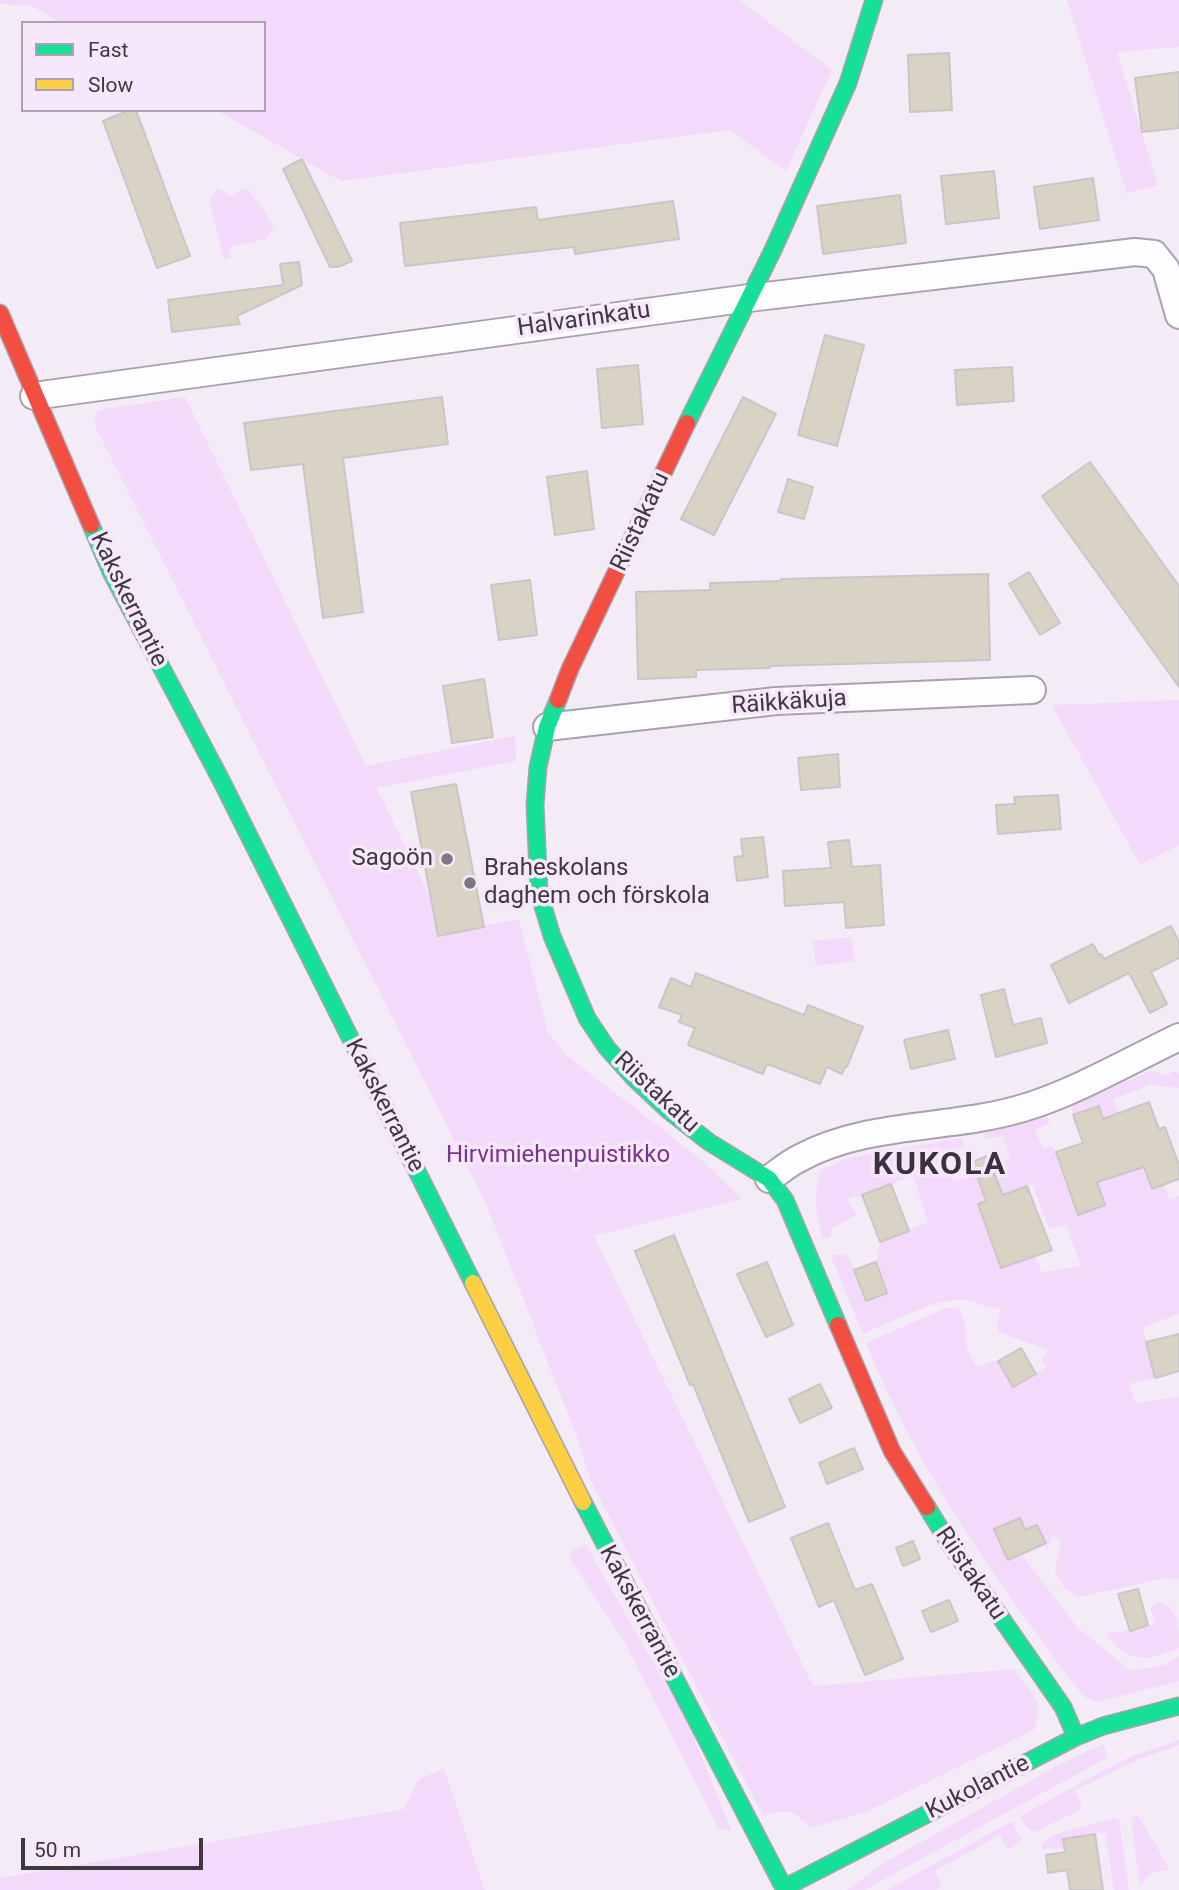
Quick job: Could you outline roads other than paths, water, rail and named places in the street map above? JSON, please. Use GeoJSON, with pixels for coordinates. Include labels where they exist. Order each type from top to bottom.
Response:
{"type":"FeatureCollection","features":[{"type":"Feature","properties":{"kind":"street","name":"Riistakatu"},"geometry":{"type":"LineString","coordinates":[[874,0],[848,83],[749,298],[570,669],[547,727],[538,767],[535,805],[540,892],[552,936],[587,1018],[607,1048],[668,1110],[709,1142],[769,1179],[785,1200],[892,1451],[948,1543],[1063,1707],[1076,1737]]}},
{"type":"Feature","properties":{"kind":"street","name":"Halvarinkatu"},"geometry":{"type":"LineString","coordinates":[[34,396],[749,298],[1135,251],[1154,254],[1166,269],[1179,315]]}},
{"type":"Feature","properties":{"kind":"street","name":"Kakskerrantie"},"geometry":{"type":"LineString","coordinates":[[0,313],[111,572],[221,780],[600,1536],[784,1889]]}},
{"type":"Feature","properties":{"kind":"street","name":"Räikkäkuja"},"geometry":{"type":"LineString","coordinates":[[547,727],[776,701],[1032,690]]}},
{"type":"Feature","properties":{"kind":"street"},"geometry":{"type":"LineString","coordinates":[[769,1179],[800,1157],[854,1138],[969,1120],[1025,1107],[1179,1037]]}},
{"type":"Feature","properties":{"kind":"street","name":"Kukolantie"},"geometry":{"type":"LineString","coordinates":[[784,1889],[1076,1737],[1103,1726],[1179,1706]]}},
{"type":"Feature","properties":{"kind":"place","name":"Sagoön"},"geometry":{"type":"Point","coordinates":[447,859]}},
{"type":"Feature","properties":{"kind":"place","name":"Braheskolans daghem och förskola"},"geometry":{"type":"Point","coordinates":[470,883]}},
{"type":"Feature","properties":{"kind":"district","name":"KUKOLA"},"geometry":{"type":"Point","coordinates":[940,1166]}},
{"type":"Feature","properties":{"kind":"park label","name":"Hirvimiehenpuistikko"},"geometry":{"type":"Point","coordinates":[558,1156]}}]}
